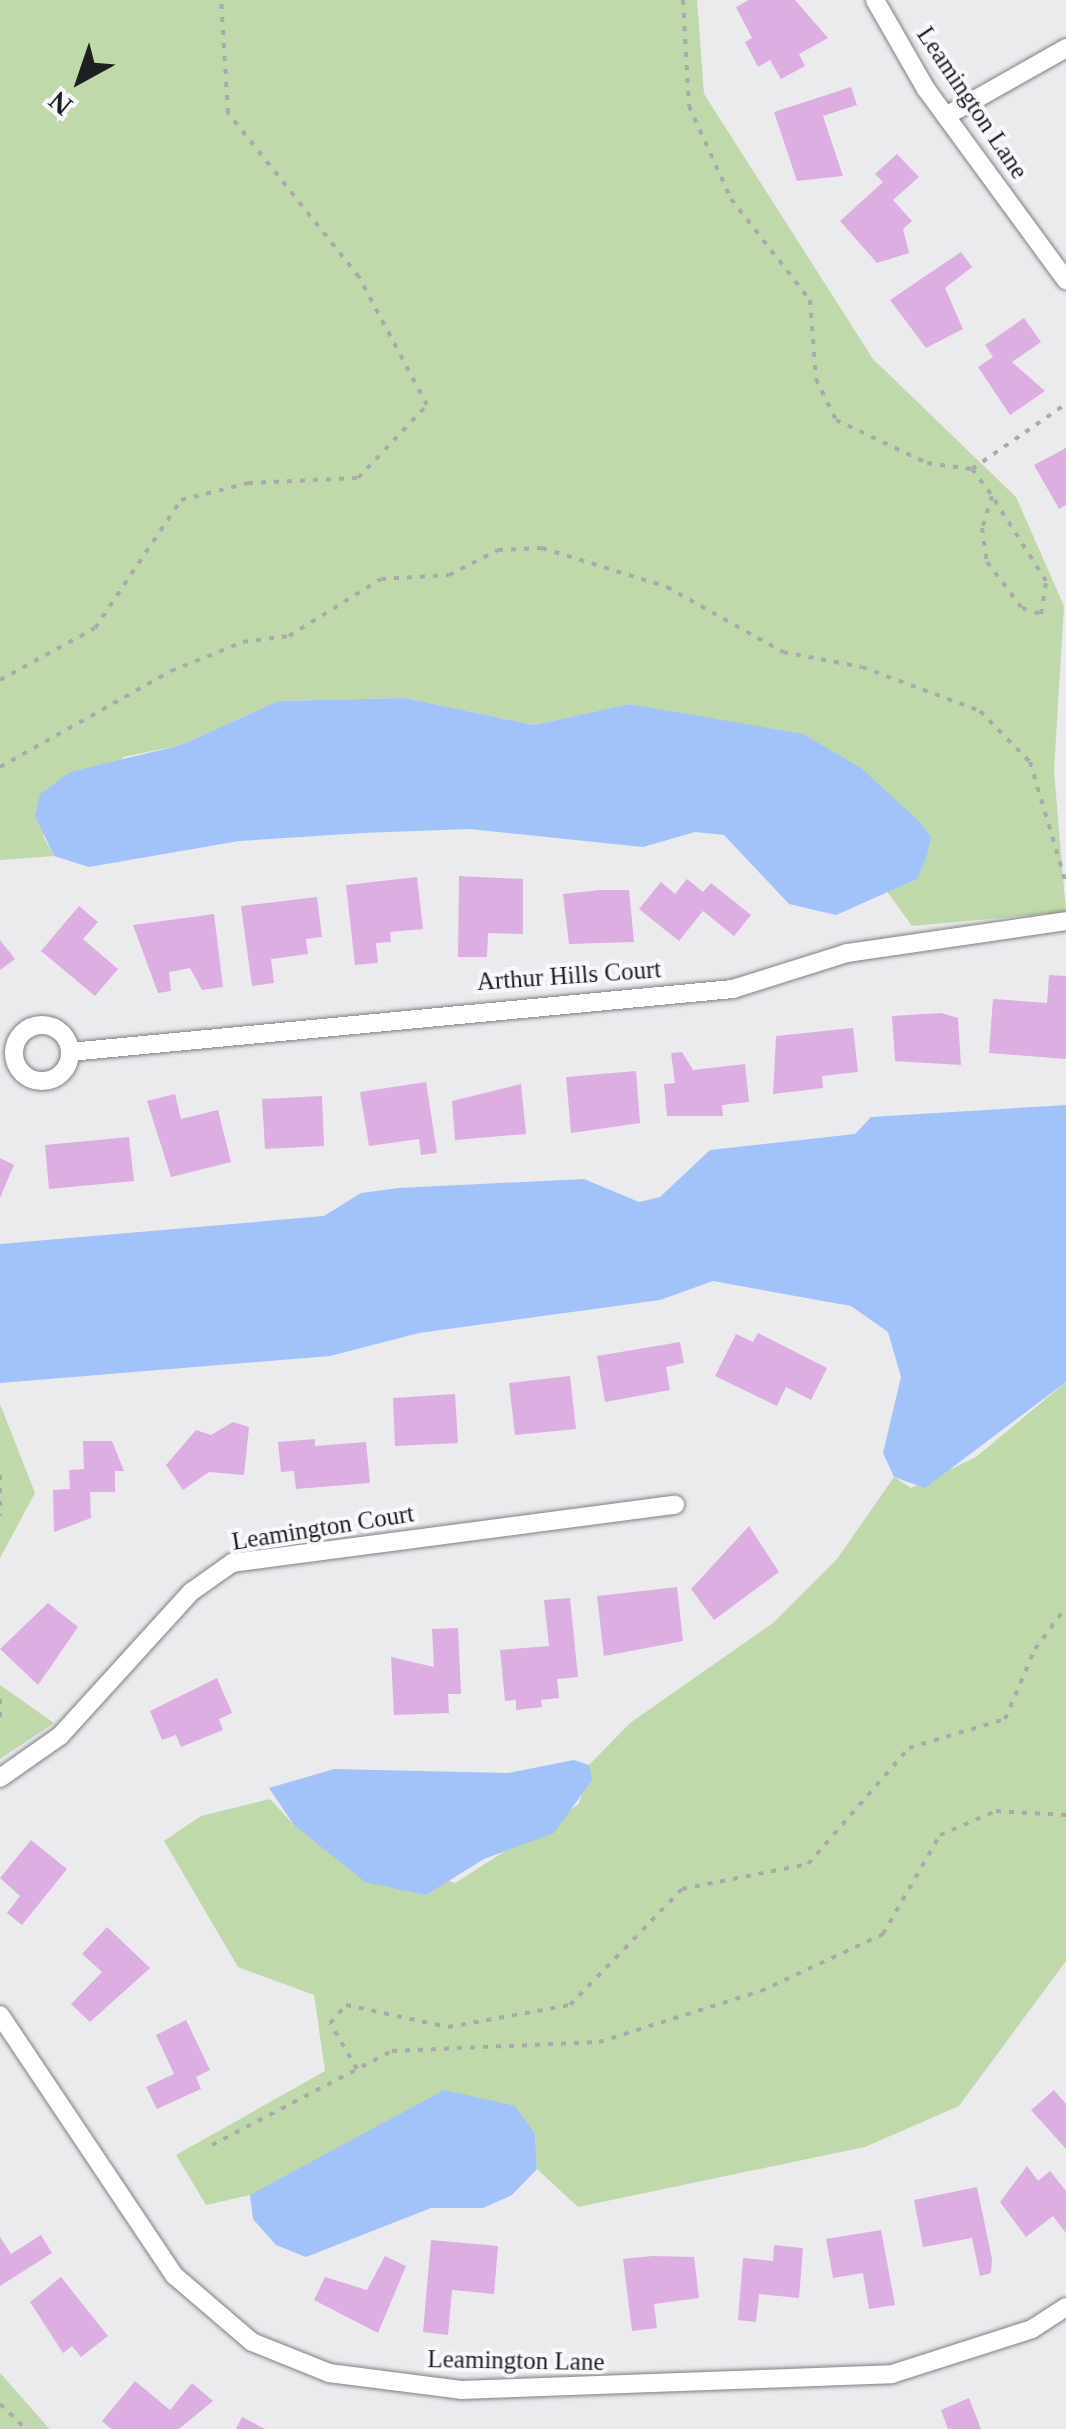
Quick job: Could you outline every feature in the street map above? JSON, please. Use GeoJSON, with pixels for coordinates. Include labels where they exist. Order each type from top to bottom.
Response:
{"type":"FeatureCollection","features":[{"type":"Feature","properties":{"kind":"street","name":"Leamington Lane"},"geometry":{"type":"LineString","coordinates":[[875,0],[946,116],[1066,280]]}},
{"type":"Feature","properties":{"kind":"street"},"geometry":{"type":"LineString","coordinates":[[946,116],[1066,48]]}},
{"type":"Feature","properties":{"kind":"street","name":"Arthur Hills Court"},"geometry":{"type":"LineString","coordinates":[[70,1052],[733,989],[847,953],[1066,921]]}},
{"type":"Feature","properties":{"kind":"street","name":"Leamington Court"},"geometry":{"type":"LineString","coordinates":[[0,1778],[60,1736],[192,1592],[232,1563],[675,1505]]}},
{"type":"Feature","properties":{"kind":"street","name":"Leamington Lane"},"geometry":{"type":"LineString","coordinates":[[0,2016],[175,2276],[252,2342],[329,2373],[461,2390],[892,2374],[1032,2330],[1066,2306]]}},
{"type":"Feature","properties":{"kind":"path"},"geometry":{"type":"LineString","coordinates":[[0,680],[95,628],[181,500],[248,483],[358,478],[427,405],[359,276],[228,114],[221,0]]}},
{"type":"Feature","properties":{"kind":"path"},"geometry":{"type":"LineString","coordinates":[[682,0],[689,106],[730,199],[810,300],[827,408],[868,441],[972,469],[992,496],[1046,581],[1041,614],[1022,608],[987,562],[981,538],[992,496]]}},
{"type":"Feature","properties":{"kind":"path"},"geometry":{"type":"LineString","coordinates":[[972,469],[1066,404]]}},
{"type":"Feature","properties":{"kind":"path"},"geometry":{"type":"LineString","coordinates":[[0,768],[170,671],[243,642],[288,636],[381,579],[448,575],[498,550],[542,548],[666,587],[782,652],[862,668],[980,711],[1030,762],[1066,882]]}},
{"type":"Feature","properties":{"kind":"path"},"geometry":{"type":"LineString","coordinates":[[0,1475],[0,1516]]}},
{"type":"Feature","properties":{"kind":"path"},"geometry":{"type":"LineString","coordinates":[[356,2069],[330,2023],[346,2005],[448,2026],[570,2004],[682,1889],[808,1864],[909,1748],[1005,1719],[1035,1648],[1066,1607]]}},
{"type":"Feature","properties":{"kind":"path"},"geometry":{"type":"LineString","coordinates":[[0,1700],[0,1719]]}},
{"type":"Feature","properties":{"kind":"path"},"geometry":{"type":"LineString","coordinates":[[212,2145],[392,2051],[599,2042],[761,1991],[883,1934],[940,1835],[996,1811],[1066,1816]]}},
{"type":"Feature","properties":{"kind":"path"},"geometry":{"type":"LineString","coordinates":[[0,2404],[26,2429]]}},
{"type":"Feature","properties":{"kind":"green space"},"geometry":{"type":"Polygon","coordinates":[[[0,0],[697,0],[704,94],[873,359],[1016,497],[1064,606],[1054,771],[1066,912],[912,926],[886,890],[904,885],[921,823],[899,805],[759,727],[629,704],[534,725],[405,698],[278,701],[181,745],[124,757],[43,836],[54,856],[0,860],[0,0]]]}},
{"type":"Feature","properties":{"kind":"green space"},"geometry":{"type":"Polygon","coordinates":[[[1066,1382],[1066,1961],[959,2106],[865,2147],[578,2207],[537,2169],[535,2134],[444,2090],[354,2147],[250,2195],[206,2205],[176,2155],[325,2071],[314,1995],[238,1967],[164,1841],[201,1816],[270,1799],[294,1825],[455,1883],[579,1804],[589,1765],[630,1723],[773,1623],[837,1559],[894,1477],[911,1488],[976,1457],[1066,1382]]]}},
{"type":"Feature","properties":{"kind":"green space"},"geometry":{"type":"Polygon","coordinates":[[[0,1404],[35,1493],[0,1558],[0,1404]]]}},
{"type":"Feature","properties":{"kind":"green space"},"geometry":{"type":"Polygon","coordinates":[[[0,1685],[54,1723],[0,1759],[0,1685]]]}},
{"type":"Feature","properties":{"kind":"green space"},"geometry":{"type":"Polygon","coordinates":[[[0,2373],[48,2427],[50,2429],[0,2429],[0,2373]]]}},
{"type":"Feature","properties":{"kind":"water"},"geometry":{"type":"Polygon","coordinates":[[[405,698],[534,725],[629,704],[803,734],[861,768],[921,823],[931,837],[927,855],[917,879],[836,915],[789,904],[724,835],[695,832],[643,847],[469,829],[363,833],[239,841],[89,867],[54,856],[35,816],[40,794],[70,772],[181,745],[278,701],[405,698]]]}},
{"type":"Feature","properties":{"kind":"water"},"geometry":{"type":"Polygon","coordinates":[[[1066,1105],[1066,1382],[925,1488],[894,1477],[883,1453],[901,1377],[888,1332],[851,1306],[713,1281],[660,1300],[419,1333],[330,1356],[0,1383],[0,1244],[324,1216],[361,1193],[399,1188],[584,1179],[639,1202],[660,1197],[710,1150],[855,1134],[871,1117],[1066,1105]]]}},
{"type":"Feature","properties":{"kind":"water"},"geometry":{"type":"Polygon","coordinates":[[[574,1760],[589,1765],[592,1780],[554,1833],[484,1859],[426,1895],[365,1882],[294,1825],[269,1788],[334,1769],[508,1773],[574,1760]]]}},
{"type":"Feature","properties":{"kind":"water"},"geometry":{"type":"Polygon","coordinates":[[[444,2090],[515,2106],[535,2134],[537,2169],[512,2195],[483,2208],[431,2208],[306,2257],[276,2245],[253,2219],[250,2195],[444,2090]]]}},
{"type":"Feature","properties":{"kind":"building"},"geometry":{"type":"Polygon","coordinates":[[[749,0],[795,0],[828,38],[799,54],[805,66],[781,79],[770,60],[758,67],[745,42],[752,38],[736,7],[749,0]]]}},
{"type":"Feature","properties":{"kind":"building"},"geometry":{"type":"Polygon","coordinates":[[[851,87],[857,105],[823,116],[843,176],[797,181],[774,112],[851,87]]]}},
{"type":"Feature","properties":{"kind":"building"},"geometry":{"type":"Polygon","coordinates":[[[897,154],[919,177],[893,200],[912,221],[903,229],[909,253],[877,263],[840,221],[883,182],[875,174],[897,154]]]}},
{"type":"Feature","properties":{"kind":"building"},"geometry":{"type":"Polygon","coordinates":[[[961,252],[972,267],[945,288],[963,329],[926,348],[890,300],[961,252]]]}},
{"type":"Feature","properties":{"kind":"building"},"geometry":{"type":"Polygon","coordinates":[[[1024,318],[1041,342],[1012,362],[1045,391],[1010,415],[978,367],[993,357],[985,345],[1024,318]]]}},
{"type":"Feature","properties":{"kind":"building"},"geometry":{"type":"Polygon","coordinates":[[[1066,448],[1066,505],[1059,509],[1034,465],[1066,448]]]}},
{"type":"Feature","properties":{"kind":"building"},"geometry":{"type":"Polygon","coordinates":[[[459,876],[523,879],[523,934],[488,933],[487,957],[458,957],[459,876]]]}},
{"type":"Feature","properties":{"kind":"building"},"geometry":{"type":"Polygon","coordinates":[[[417,877],[423,929],[390,932],[391,942],[376,943],[378,963],[355,965],[346,885],[417,877]]]}},
{"type":"Feature","properties":{"kind":"building"},"geometry":{"type":"Polygon","coordinates":[[[687,879],[703,892],[711,883],[751,915],[734,936],[703,911],[679,941],[639,909],[661,882],[675,894],[687,879]]]}},
{"type":"Feature","properties":{"kind":"building"},"geometry":{"type":"Polygon","coordinates":[[[629,890],[634,942],[569,944],[563,894],[629,890]]]}},
{"type":"Feature","properties":{"kind":"building"},"geometry":{"type":"Polygon","coordinates":[[[317,897],[322,937],[306,939],[308,954],[271,959],[274,983],[252,986],[241,906],[317,897]]]}},
{"type":"Feature","properties":{"kind":"building"},"geometry":{"type":"Polygon","coordinates":[[[79,906],[98,922],[83,939],[118,969],[95,996],[41,951],[79,906]]]}},
{"type":"Feature","properties":{"kind":"building"},"geometry":{"type":"Polygon","coordinates":[[[214,914],[223,987],[202,990],[190,968],[169,972],[171,991],[158,993],[133,925],[214,914]]]}},
{"type":"Feature","properties":{"kind":"building"},"geometry":{"type":"Polygon","coordinates":[[[0,940],[15,959],[0,970],[0,940]]]}},
{"type":"Feature","properties":{"kind":"building"},"geometry":{"type":"Polygon","coordinates":[[[1049,975],[1066,976],[1066,1059],[989,1053],[993,999],[1047,1003],[1049,975]]]}},
{"type":"Feature","properties":{"kind":"building"},"geometry":{"type":"Polygon","coordinates":[[[941,1013],[958,1018],[961,1065],[895,1061],[892,1016],[941,1013]]]}},
{"type":"Feature","properties":{"kind":"building"},"geometry":{"type":"Polygon","coordinates":[[[853,1028],[858,1072],[822,1076],[823,1088],[773,1094],[776,1036],[853,1028]]]}},
{"type":"Feature","properties":{"kind":"building"},"geometry":{"type":"Polygon","coordinates":[[[682,1052],[693,1070],[745,1064],[749,1102],[722,1105],[723,1116],[667,1116],[664,1084],[675,1083],[671,1053],[682,1052]]]}},
{"type":"Feature","properties":{"kind":"building"},"geometry":{"type":"Polygon","coordinates":[[[636,1071],[640,1123],[571,1133],[566,1077],[636,1071]]]}},
{"type":"Feature","properties":{"kind":"building"},"geometry":{"type":"Polygon","coordinates":[[[426,1082],[437,1153],[421,1155],[419,1139],[369,1146],[360,1092],[426,1082]]]}},
{"type":"Feature","properties":{"kind":"building"},"geometry":{"type":"Polygon","coordinates":[[[521,1084],[526,1134],[455,1140],[452,1101],[521,1084]]]}},
{"type":"Feature","properties":{"kind":"building"},"geometry":{"type":"Polygon","coordinates":[[[175,1094],[181,1119],[218,1110],[231,1162],[171,1177],[147,1101],[175,1094]]]}},
{"type":"Feature","properties":{"kind":"building"},"geometry":{"type":"Polygon","coordinates":[[[322,1096],[324,1146],[265,1149],[262,1099],[322,1096]]]}},
{"type":"Feature","properties":{"kind":"building"},"geometry":{"type":"Polygon","coordinates":[[[129,1137],[134,1181],[49,1189],[45,1145],[129,1137]]]}},
{"type":"Feature","properties":{"kind":"building"},"geometry":{"type":"Polygon","coordinates":[[[0,1158],[14,1165],[0,1198],[0,1158]]]}},
{"type":"Feature","properties":{"kind":"building"},"geometry":{"type":"Polygon","coordinates":[[[758,1333],[827,1368],[811,1400],[786,1387],[777,1406],[715,1376],[736,1334],[753,1342],[758,1333]]]}},
{"type":"Feature","properties":{"kind":"building"},"geometry":{"type":"Polygon","coordinates":[[[680,1342],[684,1363],[666,1367],[670,1390],[605,1402],[597,1356],[680,1342]]]}},
{"type":"Feature","properties":{"kind":"building"},"geometry":{"type":"Polygon","coordinates":[[[570,1376],[576,1429],[515,1435],[509,1383],[570,1376]]]}},
{"type":"Feature","properties":{"kind":"building"},"geometry":{"type":"Polygon","coordinates":[[[455,1394],[458,1443],[395,1446],[393,1398],[455,1394]]]}},
{"type":"Feature","properties":{"kind":"building"},"geometry":{"type":"Polygon","coordinates":[[[233,1422],[249,1427],[244,1475],[209,1472],[183,1490],[166,1465],[196,1430],[211,1435],[233,1422]]]}},
{"type":"Feature","properties":{"kind":"building"},"geometry":{"type":"Polygon","coordinates":[[[315,1439],[315,1446],[366,1442],[370,1483],[296,1489],[294,1471],[281,1472],[278,1442],[315,1439]]]}},
{"type":"Feature","properties":{"kind":"building"},"geometry":{"type":"Polygon","coordinates":[[[83,1441],[112,1441],[124,1471],[115,1471],[115,1492],[90,1492],[91,1518],[54,1532],[53,1490],[70,1489],[69,1470],[84,1469],[83,1441]]]}},
{"type":"Feature","properties":{"kind":"building"},"geometry":{"type":"Polygon","coordinates":[[[749,1526],[779,1572],[714,1620],[691,1589],[749,1526]]]}},
{"type":"Feature","properties":{"kind":"building"},"geometry":{"type":"Polygon","coordinates":[[[677,1587],[683,1641],[604,1656],[597,1596],[677,1587]]]}},
{"type":"Feature","properties":{"kind":"building"},"geometry":{"type":"Polygon","coordinates":[[[570,1598],[578,1677],[557,1679],[559,1698],[541,1700],[542,1707],[516,1710],[516,1700],[505,1701],[500,1650],[549,1646],[544,1600],[570,1598]]]}},
{"type":"Feature","properties":{"kind":"building"},"geometry":{"type":"Polygon","coordinates":[[[48,1603],[78,1627],[38,1685],[0,1649],[48,1603]]]}},
{"type":"Feature","properties":{"kind":"building"},"geometry":{"type":"Polygon","coordinates":[[[458,1628],[461,1694],[448,1694],[449,1713],[394,1715],[391,1657],[434,1667],[432,1629],[458,1628]]]}},
{"type":"Feature","properties":{"kind":"building"},"geometry":{"type":"Polygon","coordinates":[[[217,1678],[232,1713],[219,1719],[223,1730],[181,1747],[176,1735],[162,1740],[150,1711],[217,1678]]]}},
{"type":"Feature","properties":{"kind":"building"},"geometry":{"type":"Polygon","coordinates":[[[31,1840],[67,1869],[22,1925],[7,1913],[20,1896],[0,1878],[31,1840]]]}},
{"type":"Feature","properties":{"kind":"building"},"geometry":{"type":"Polygon","coordinates":[[[107,1927],[150,1968],[90,2022],[71,2004],[102,1972],[82,1954],[107,1927]]]}},
{"type":"Feature","properties":{"kind":"building"},"geometry":{"type":"Polygon","coordinates":[[[186,2020],[210,2070],[196,2077],[201,2089],[157,2109],[146,2087],[174,2074],[156,2035],[186,2020]]]}},
{"type":"Feature","properties":{"kind":"building"},"geometry":{"type":"Polygon","coordinates":[[[1054,2090],[1066,2104],[1066,2149],[1031,2110],[1054,2090]]]}},
{"type":"Feature","properties":{"kind":"building"},"geometry":{"type":"Polygon","coordinates":[[[1027,2166],[1038,2181],[1050,2171],[1066,2191],[1066,2233],[1053,2216],[1026,2237],[1000,2202],[1027,2166]]]}},
{"type":"Feature","properties":{"kind":"building"},"geometry":{"type":"Polygon","coordinates":[[[977,2187],[992,2259],[991,2273],[980,2276],[972,2238],[923,2247],[914,2200],[977,2187]]]}},
{"type":"Feature","properties":{"kind":"building"},"geometry":{"type":"Polygon","coordinates":[[[881,2230],[895,2305],[869,2309],[863,2273],[833,2278],[826,2239],[881,2230]]]}},
{"type":"Feature","properties":{"kind":"building"},"geometry":{"type":"Polygon","coordinates":[[[41,2235],[52,2253],[0,2286],[0,2237],[11,2254],[41,2235]]]}},
{"type":"Feature","properties":{"kind":"building"},"geometry":{"type":"Polygon","coordinates":[[[431,2240],[498,2246],[494,2294],[452,2290],[448,2335],[423,2332],[431,2240]]]}},
{"type":"Feature","properties":{"kind":"building"},"geometry":{"type":"Polygon","coordinates":[[[774,2245],[803,2248],[799,2298],[759,2294],[756,2322],[738,2320],[743,2258],[773,2261],[774,2245]]]}},
{"type":"Feature","properties":{"kind":"building"},"geometry":{"type":"Polygon","coordinates":[[[385,2256],[406,2266],[378,2333],[314,2300],[325,2277],[367,2290],[385,2256]]]}},
{"type":"Feature","properties":{"kind":"building"},"geometry":{"type":"Polygon","coordinates":[[[694,2257],[699,2298],[654,2304],[657,2328],[632,2331],[623,2259],[694,2257]]]}},
{"type":"Feature","properties":{"kind":"building"},"geometry":{"type":"Polygon","coordinates":[[[61,2277],[108,2336],[81,2357],[72,2346],[63,2353],[30,2302],[61,2277]]]}},
{"type":"Feature","properties":{"kind":"building"},"geometry":{"type":"Polygon","coordinates":[[[135,2381],[170,2410],[192,2383],[213,2401],[179,2429],[111,2429],[102,2421],[135,2381]]]}},
{"type":"Feature","properties":{"kind":"building"},"geometry":{"type":"Polygon","coordinates":[[[969,2398],[981,2429],[948,2429],[941,2410],[969,2398]]]}},
{"type":"Feature","properties":{"kind":"building"},"geometry":{"type":"Polygon","coordinates":[[[242,2417],[265,2429],[236,2429],[242,2417]]]}}]}
